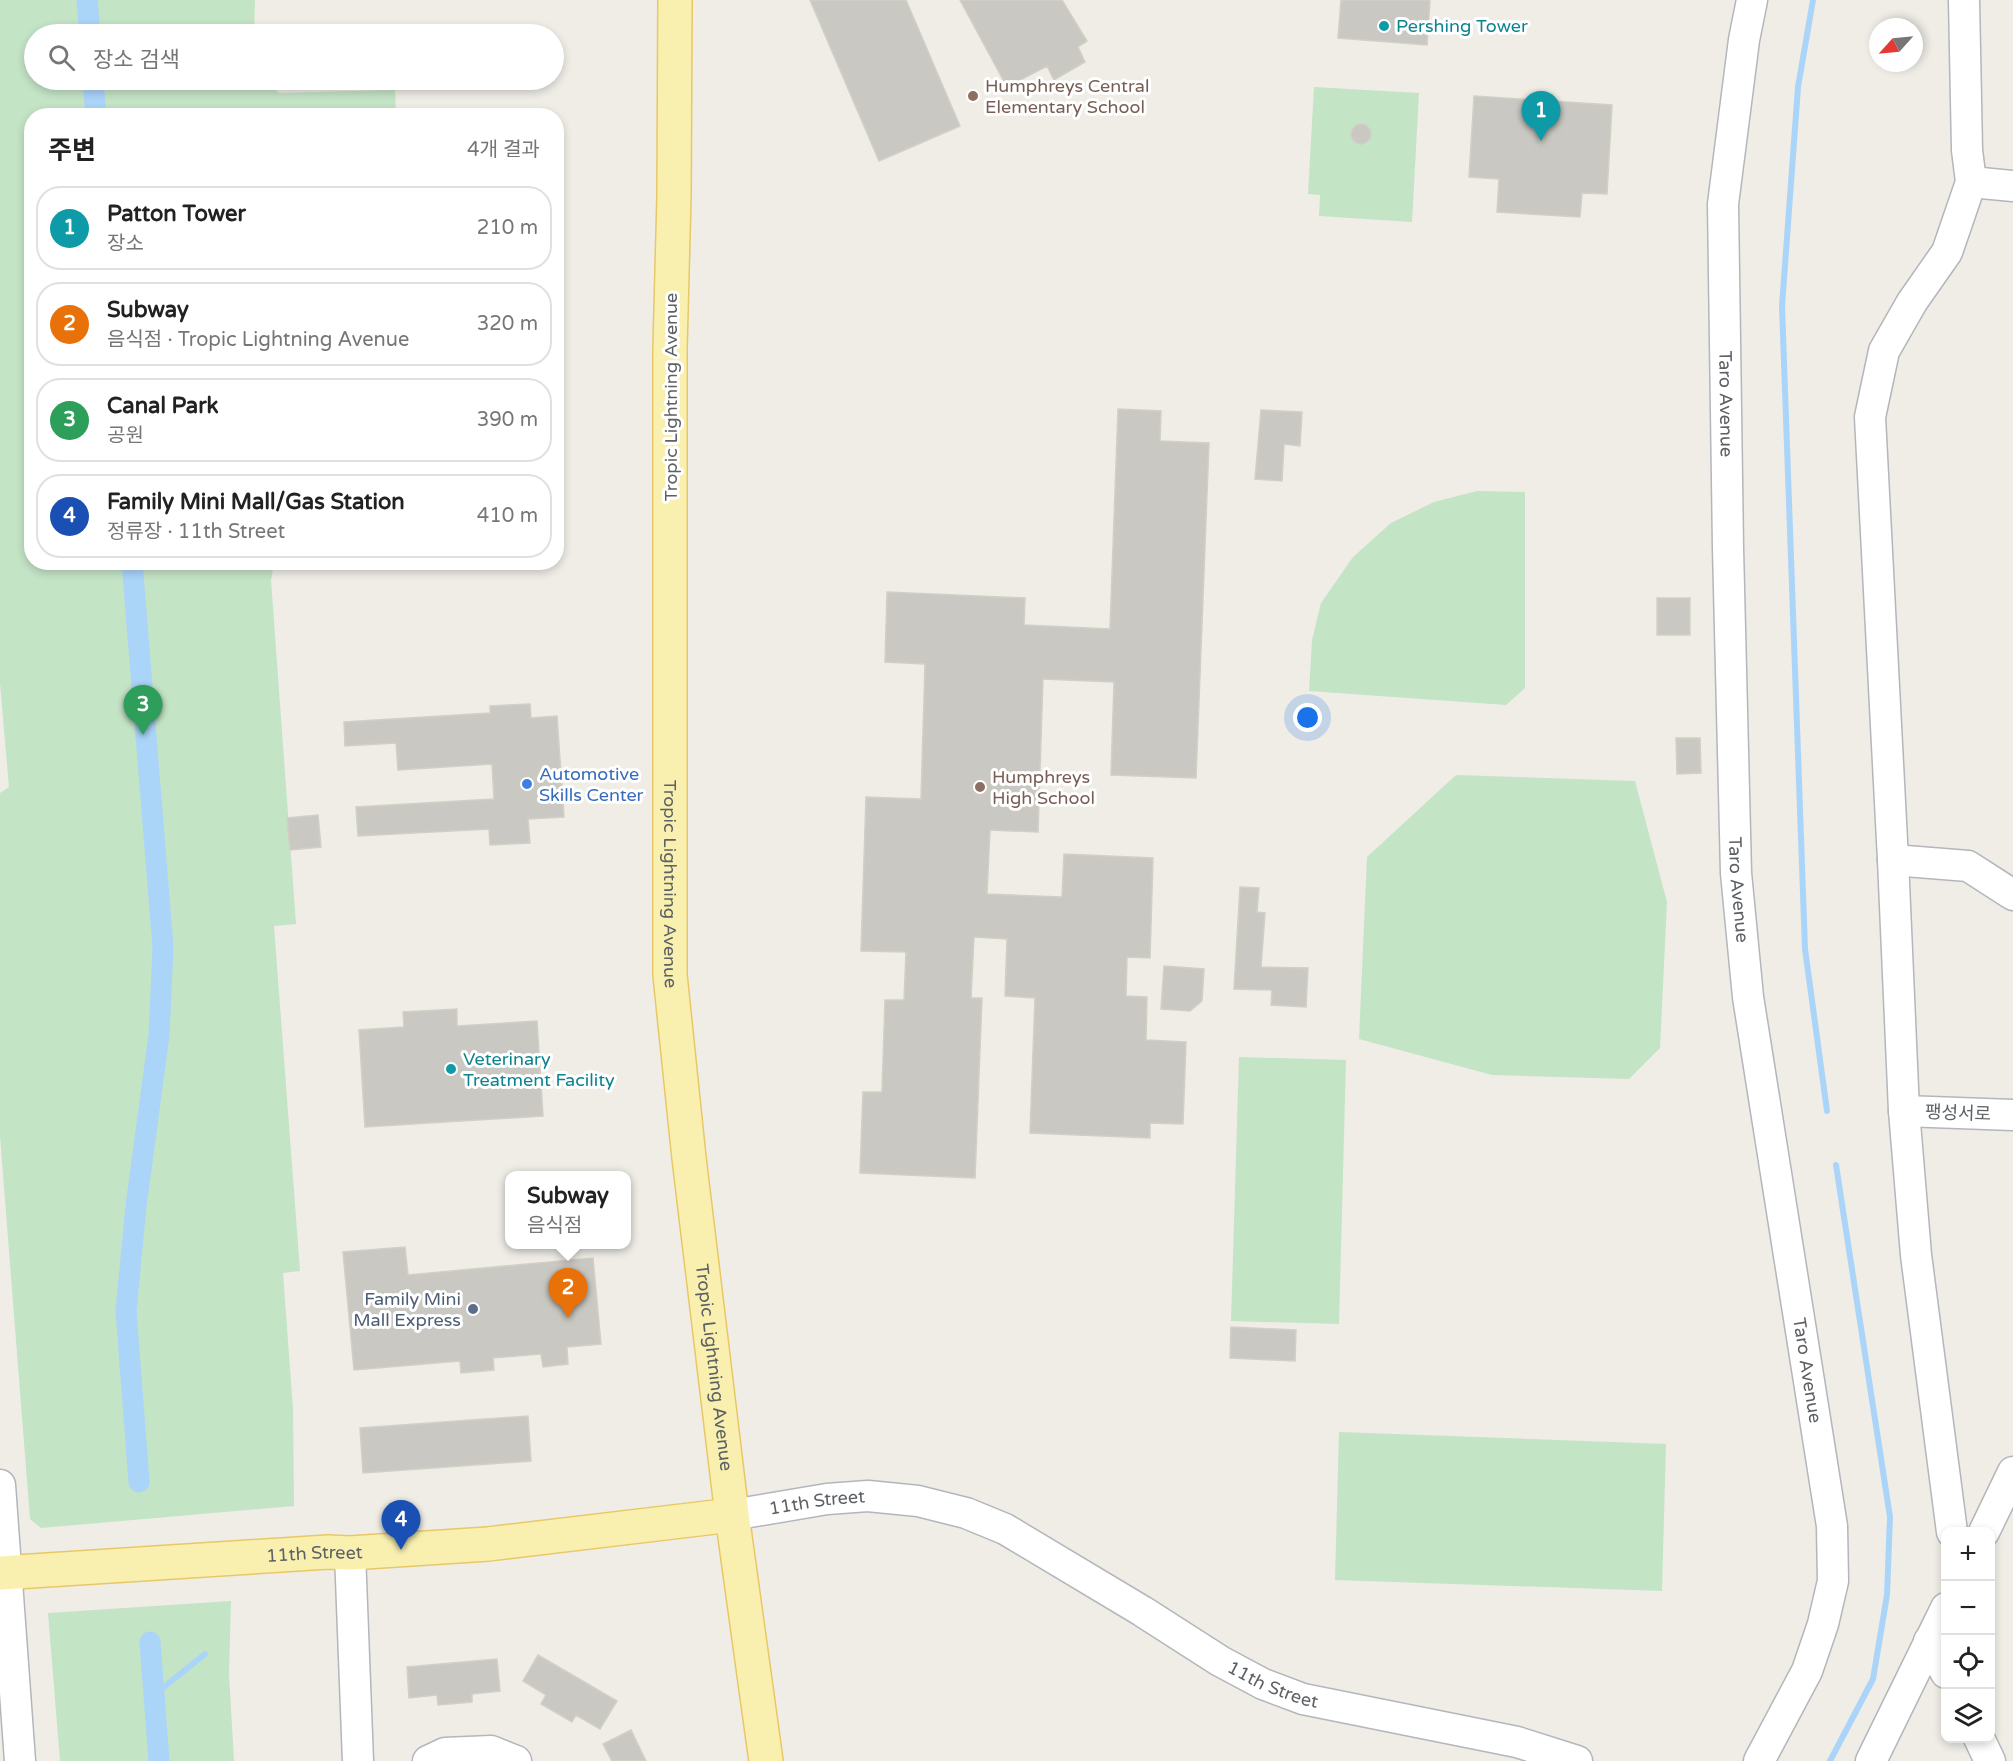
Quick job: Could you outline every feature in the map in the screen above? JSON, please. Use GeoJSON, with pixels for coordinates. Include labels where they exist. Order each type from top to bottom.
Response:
{"type":"FeatureCollection","features":[{"type":"Feature","properties":{"kind":"main road","name":"Tropic Lightning Avenue"},"geometry":{"type":"LineString","coordinates":[[675,0],[670,349],[670,975],[689,1158],[732,1515],[766,1761]]}},
{"type":"Feature","properties":{"kind":"main road","name":"11th Street"},"geometry":{"type":"LineString","coordinates":[[3,1573],[488,1544],[732,1515]]}},
{"type":"Feature","properties":{"kind":"street","name":"Taro Avenue"},"geometry":{"type":"LineString","coordinates":[[1752,0],[1739,75],[1723,204],[1736,873],[1748,997],[1832,1526],[1833,1581],[1823,1624],[1807,1671],[1760,1761]]}},
{"type":"Feature","properties":{"kind":"street"},"geometry":{"type":"LineString","coordinates":[[1951,1527],[1916,1256],[1904,1111],[1870,417],[1884,351],[1912,302],[1947,252],[1971,182],[1967,150],[1964,0]]}},
{"type":"Feature","properties":{"kind":"street"},"geometry":{"type":"LineString","coordinates":[[1971,182],[2013,186]]}},
{"type":"Feature","properties":{"kind":"street"},"geometry":{"type":"LineString","coordinates":[[1893,860],[1968,866],[2013,895]]}},
{"type":"Feature","properties":{"kind":"street","name":"팽성서로"},"geometry":{"type":"LineString","coordinates":[[1904,1111],[2013,1115]]}},
{"type":"Feature","properties":{"kind":"street"},"geometry":{"type":"LineString","coordinates":[[1946,1486],[1989,1520],[2013,1473]]}},
{"type":"Feature","properties":{"kind":"street"},"geometry":{"type":"LineString","coordinates":[[0,1485],[3,1573],[20,1761]]}},
{"type":"Feature","properties":{"kind":"street","name":"11th Street"},"geometry":{"type":"LineString","coordinates":[[732,1515],[827,1499],[868,1496],[918,1501],[966,1513],[1005,1529],[1220,1661],[1263,1684],[1303,1699],[1517,1742],[1577,1761]]}},
{"type":"Feature","properties":{"kind":"street"},"geometry":{"type":"LineString","coordinates":[[350,1553],[358,1761]]}},
{"type":"Feature","properties":{"kind":"street"},"geometry":{"type":"LineString","coordinates":[[1871,1761],[1941,1618]]}},
{"type":"Feature","properties":{"kind":"street"},"geometry":{"type":"LineString","coordinates":[[1929,1641],[1941,1664]]}},
{"type":"Feature","properties":{"kind":"street"},"geometry":{"type":"LineString","coordinates":[[1981,1743],[1990,1761]]}},
{"type":"Feature","properties":{"kind":"street"},"geometry":{"type":"LineString","coordinates":[[428,1761],[445,1753],[491,1751],[516,1761]]}},
{"type":"Feature","properties":{"kind":"green space"},"geometry":{"type":"Polygon","coordinates":[[[0,0],[255,0],[254,24],[24,24],[24,90],[276,90],[279,93],[395,90],[396,108],[24,108],[24,570],[273,570],[271,580],[296,924],[274,926],[300,1271],[283,1273],[293,1409],[294,1506],[41,1528],[30,1519],[0,1136],[0,793],[9,787],[0,683],[0,0]]]}},
{"type":"Feature","properties":{"kind":"green space"},"geometry":{"type":"Polygon","coordinates":[[[1314,87],[1419,93],[1412,222],[1319,216],[1320,195],[1308,194],[1314,87]]]}},
{"type":"Feature","properties":{"kind":"green space"},"geometry":{"type":"Polygon","coordinates":[[[1477,491],[1525,492],[1525,688],[1506,705],[1309,691],[1312,640],[1321,603],[1353,557],[1391,523],[1434,502],[1477,491]]]}},
{"type":"Feature","properties":{"kind":"green space"},"geometry":{"type":"Polygon","coordinates":[[[1456,775],[1635,781],[1667,902],[1660,1048],[1629,1079],[1492,1075],[1359,1039],[1367,857],[1456,775]]]}},
{"type":"Feature","properties":{"kind":"green space"},"geometry":{"type":"Polygon","coordinates":[[[1239,1057],[1346,1060],[1339,1324],[1231,1321],[1239,1057]]]}},
{"type":"Feature","properties":{"kind":"green space"},"geometry":{"type":"Polygon","coordinates":[[[1339,1432],[1666,1444],[1662,1591],[1335,1580],[1339,1432]]]}},
{"type":"Feature","properties":{"kind":"green space"},"geometry":{"type":"Polygon","coordinates":[[[231,1601],[229,1673],[234,1761],[60,1761],[48,1613],[231,1601]]]}},
{"type":"Feature","properties":{"kind":"building"},"geometry":{"type":"Polygon","coordinates":[[[810,0],[906,0],[960,126],[879,161],[810,0]]]}},
{"type":"Feature","properties":{"kind":"building"},"geometry":{"type":"Polygon","coordinates":[[[960,0],[1062,0],[1087,41],[1078,47],[1085,62],[1054,80],[1047,66],[1007,87],[960,0]]]}},
{"type":"Feature","properties":{"kind":"building","name":"Pershing Tower"},"geometry":{"type":"Polygon","coordinates":[[[1341,0],[1430,0],[1427,45],[1338,38],[1341,0]]]}},
{"type":"Feature","properties":{"kind":"building"},"geometry":{"type":"Polygon","coordinates":[[[1474,96],[1612,105],[1607,194],[1582,193],[1580,217],[1497,212],[1499,179],[1469,177],[1474,96]]]}},
{"type":"Feature","properties":{"kind":"building"},"geometry":{"type":"Polygon","coordinates":[[[1361,124],[1368,127],[1371,134],[1368,141],[1361,144],[1354,141],[1351,134],[1354,127],[1361,124]]]}},
{"type":"Feature","properties":{"kind":"building","name":"Humphreys High School"},"geometry":{"type":"Polygon","coordinates":[[[1118,409],[1161,411],[1160,441],[1209,443],[1196,778],[1111,775],[1114,682],[1043,679],[1038,832],[990,830],[987,894],[1062,897],[1064,854],[1153,858],[1150,958],[1127,957],[1126,996],[1147,997],[1146,1040],[1186,1042],[1183,1124],[1150,1123],[1150,1138],[1030,1133],[1035,998],[1005,996],[1007,939],[974,937],[971,998],[982,998],[975,1178],[860,1173],[863,1092],[882,1092],[885,1000],[904,1000],[906,952],[861,951],[866,797],[921,799],[925,664],[885,662],[887,592],[1025,598],[1024,625],[1110,629],[1118,409]]]}},
{"type":"Feature","properties":{"kind":"building"},"geometry":{"type":"Polygon","coordinates":[[[1261,410],[1302,412],[1300,446],[1284,444],[1282,481],[1255,479],[1261,410]]]}},
{"type":"Feature","properties":{"kind":"building"},"geometry":{"type":"Polygon","coordinates":[[[1657,598],[1690,598],[1690,635],[1657,635],[1657,598]]]}},
{"type":"Feature","properties":{"kind":"building","name":"Automotive Skills Center"},"geometry":{"type":"Polygon","coordinates":[[[530,704],[531,718],[557,716],[564,817],[528,819],[530,843],[490,845],[489,829],[358,836],[356,807],[494,799],[492,764],[398,770],[396,743],[345,746],[344,722],[490,713],[490,706],[530,704]]]}},
{"type":"Feature","properties":{"kind":"building"},"geometry":{"type":"Polygon","coordinates":[[[1676,738],[1700,738],[1701,773],[1677,774],[1676,738]]]}},
{"type":"Feature","properties":{"kind":"building"},"geometry":{"type":"Polygon","coordinates":[[[318,815],[321,847],[290,850],[287,818],[318,815]]]}},
{"type":"Feature","properties":{"kind":"building"},"geometry":{"type":"Polygon","coordinates":[[[1240,887],[1259,888],[1257,912],[1265,913],[1261,967],[1308,968],[1306,1007],[1271,1005],[1272,990],[1234,989],[1240,887]]]}},
{"type":"Feature","properties":{"kind":"building"},"geometry":{"type":"Polygon","coordinates":[[[1164,966],[1204,969],[1202,1001],[1190,1011],[1161,1009],[1164,966]]]}},
{"type":"Feature","properties":{"kind":"building","name":"Veterinary Treatment Facility"},"geometry":{"type":"Polygon","coordinates":[[[457,1009],[457,1026],[537,1021],[543,1116],[365,1127],[359,1030],[404,1027],[403,1012],[457,1009]]]}},
{"type":"Feature","properties":{"kind":"building","name":"Family Mini Mall Express"},"geometry":{"type":"Polygon","coordinates":[[[405,1247],[408,1275],[593,1258],[601,1344],[567,1347],[568,1364],[543,1367],[541,1354],[493,1358],[494,1370],[461,1373],[460,1361],[354,1370],[343,1252],[405,1247]]]}},
{"type":"Feature","properties":{"kind":"building"},"geometry":{"type":"Polygon","coordinates":[[[1231,1327],[1296,1330],[1295,1361],[1230,1358],[1231,1327]]]}},
{"type":"Feature","properties":{"kind":"building"},"geometry":{"type":"Polygon","coordinates":[[[528,1416],[531,1461],[363,1473],[360,1428],[528,1416]]]}},
{"type":"Feature","properties":{"kind":"building"},"geometry":{"type":"Polygon","coordinates":[[[538,1655],[617,1701],[600,1729],[576,1715],[572,1722],[541,1704],[546,1695],[523,1681],[538,1655]]]}},
{"type":"Feature","properties":{"kind":"building"},"geometry":{"type":"Polygon","coordinates":[[[497,1659],[500,1691],[472,1694],[472,1702],[438,1705],[437,1695],[409,1698],[407,1667],[497,1659]]]}},
{"type":"Feature","properties":{"kind":"building"},"geometry":{"type":"Polygon","coordinates":[[[631,1730],[646,1761],[612,1761],[603,1744],[631,1730]]]}},
{"type":"Feature","properties":{"kind":"waterway"},"geometry":{"type":"LineString","coordinates":[[87,0],[89,24]]}},
{"type":"Feature","properties":{"kind":"waterway"},"geometry":{"type":"LineString","coordinates":[[1813,0],[1798,87],[1782,306],[1805,949],[1827,1111]]}},
{"type":"Feature","properties":{"kind":"waterway"},"geometry":{"type":"LineString","coordinates":[[94,90],[95,108]]}},
{"type":"Feature","properties":{"kind":"waterway"},"geometry":{"type":"LineString","coordinates":[[133,570],[163,947],[159,1035],[136,1206],[126,1311],[139,1482]]}},
{"type":"Feature","properties":{"kind":"waterway"},"geometry":{"type":"LineString","coordinates":[[1830,1761],[1873,1679],[1887,1595],[1890,1517],[1836,1165]]}},
{"type":"Feature","properties":{"kind":"waterway"},"geometry":{"type":"LineString","coordinates":[[150,1642],[159,1761]]}},
{"type":"Feature","properties":{"kind":"waterway"},"geometry":{"type":"LineString","coordinates":[[154,1695],[205,1654]]}},
{"type":"Feature","properties":{"kind":"place","name":"Pershing Tower"},"geometry":{"type":"Point","coordinates":[1384,26]}},
{"type":"Feature","properties":{"kind":"place","name":"Humphreys Central Elementary School"},"geometry":{"type":"Point","coordinates":[973,96]}},
{"type":"Feature","properties":{"kind":"place","name":"Patton Tower"},"geometry":{"type":"Point","coordinates":[1541,141]}},
{"type":"Feature","properties":{"kind":"place","name":"Canal Park"},"geometry":{"type":"Point","coordinates":[143,735]}},
{"type":"Feature","properties":{"kind":"place","name":"Automotive Skills Center"},"geometry":{"type":"Point","coordinates":[527,784]}},
{"type":"Feature","properties":{"kind":"place","name":"Humphreys High School"},"geometry":{"type":"Point","coordinates":[980,787]}},
{"type":"Feature","properties":{"kind":"place","name":"Veterinary Treatment Facility"},"geometry":{"type":"Point","coordinates":[451,1069]}},
{"type":"Feature","properties":{"kind":"place","name":"Family Mini Mall Express"},"geometry":{"type":"Point","coordinates":[473,1309]}},
{"type":"Feature","properties":{"kind":"place","name":"Subway"},"geometry":{"type":"Point","coordinates":[568,1318]}},
{"type":"Feature","properties":{"kind":"place","name":"Family Mini Mall/Gas Station"},"geometry":{"type":"Point","coordinates":[401,1550]}}]}
